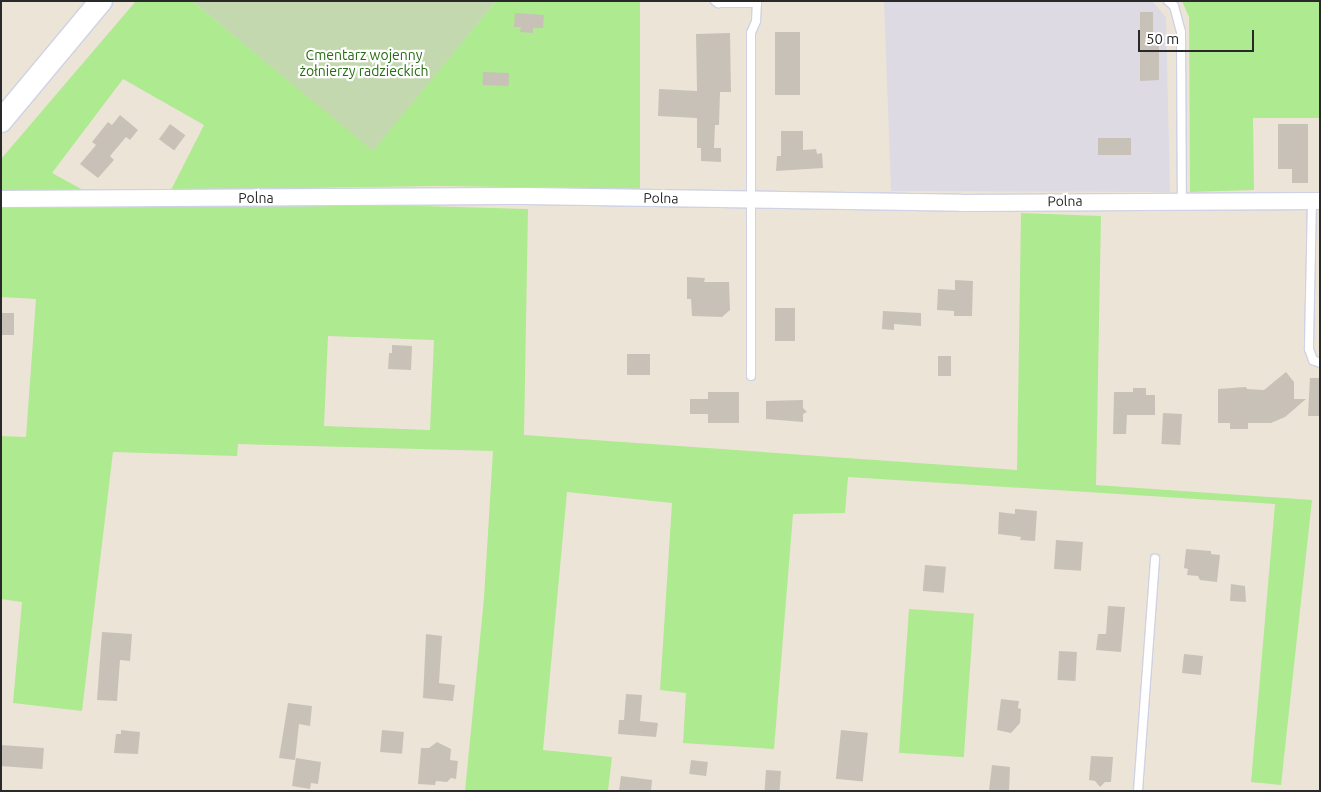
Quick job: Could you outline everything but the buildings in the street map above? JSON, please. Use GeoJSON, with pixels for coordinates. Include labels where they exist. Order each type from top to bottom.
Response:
{"type":"FeatureCollection","features":[{"type":"Feature","properties":{"kind":"street"},"geometry":{"type":"LineString","coordinates":[[1,122],[101,1]]}},
{"type":"Feature","properties":{"kind":"street","name":"Polna"},"geometry":{"type":"LineString","coordinates":[[1,200],[516,196],[961,202],[1316,201]]}},
{"type":"Feature","properties":{"kind":"lane"},"geometry":{"type":"LineString","coordinates":[[715,1],[718,3],[757,2],[756,20],[751,33],[750,376]]}},
{"type":"Feature","properties":{"kind":"lane"},"geometry":{"type":"LineString","coordinates":[[1168,1],[1174,6],[1181,32],[1182,200]]}},
{"type":"Feature","properties":{"kind":"lane"},"geometry":{"type":"LineString","coordinates":[[1316,201],[1309,349],[1312,360],[1320,363]]}},
{"type":"Feature","properties":{"kind":"lane"},"geometry":{"type":"LineString","coordinates":[[1138,791],[1155,559]]}},
{"type":"Feature","properties":{"kind":"shaded area"},"geometry":{"type":"Polygon","coordinates":[[[884,1],[1152,1],[1166,17],[1170,192],[891,191],[884,1]]]}},
{"type":"Feature","properties":{"kind":"green space"},"geometry":{"type":"Polygon","coordinates":[[[136,1],[192,1],[373,150],[496,1],[640,1],[640,189],[437,186],[171,190],[204,125],[123,79],[52,173],[83,190],[1,191],[1,159],[136,1]]]}},
{"type":"Feature","properties":{"kind":"green space","name":"Cmentarz wojenny żołnierzy radzieckich"},"geometry":{"type":"Polygon","coordinates":[[[192,1],[496,1],[373,151],[192,1]]]}},
{"type":"Feature","properties":{"kind":"green space"},"geometry":{"type":"Polygon","coordinates":[[[1182,1],[1320,1],[1320,118],[1253,118],[1254,190],[1190,192],[1189,17],[1182,1]]]}},
{"type":"Feature","properties":{"kind":"green space"},"geometry":{"type":"Polygon","coordinates":[[[1,205],[86,207],[387,205],[528,209],[524,435],[1017,470],[1021,213],[1101,216],[1096,485],[1312,500],[1281,785],[1251,782],[1275,504],[848,477],[845,513],[793,514],[774,749],[683,743],[686,693],[660,690],[672,503],[567,492],[543,750],[612,757],[608,791],[465,791],[484,598],[493,451],[238,444],[237,456],[113,452],[82,711],[13,703],[22,602],[1,599],[1,436],[26,437],[36,299],[1,297],[1,205]],[[328,336],[324,426],[430,430],[434,340],[328,336]]]}},
{"type":"Feature","properties":{"kind":"green space"},"geometry":{"type":"Polygon","coordinates":[[[909,609],[974,614],[964,757],[899,753],[909,609]]]}}]}
